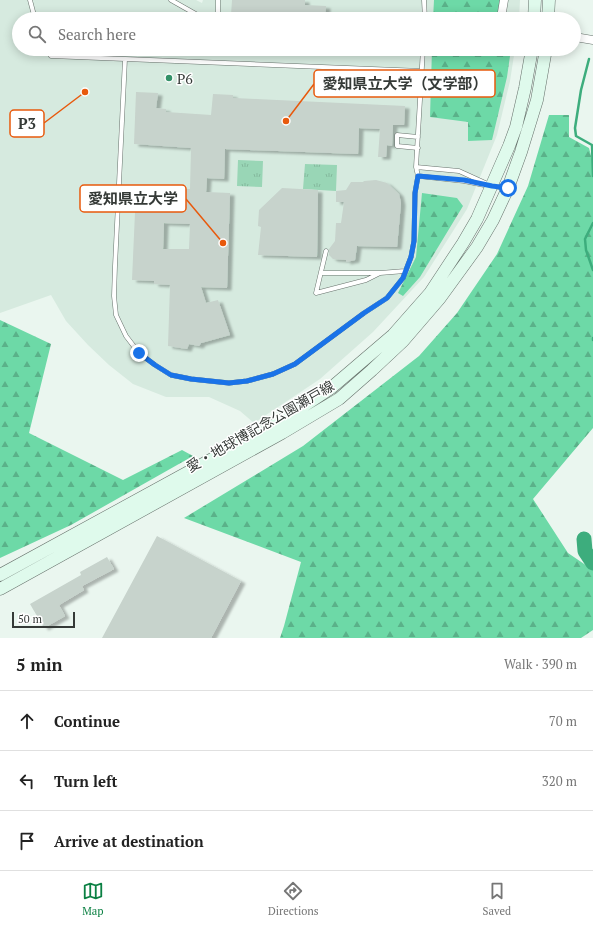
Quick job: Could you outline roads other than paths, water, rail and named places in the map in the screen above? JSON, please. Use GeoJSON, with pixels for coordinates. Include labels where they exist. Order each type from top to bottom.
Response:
{"type":"FeatureCollection","features":[{"type":"Feature","properties":{"kind":"main road"},"geometry":{"type":"LineString","coordinates":[[534,12],[535,0]]}},
{"type":"Feature","properties":{"kind":"main road"},"geometry":{"type":"LineString","coordinates":[[548,12],[549,0]]}},
{"type":"Feature","properties":{"kind":"main road","name":"愛・地球博記念公園瀬戸線"},"geometry":{"type":"LineString","coordinates":[[0,575],[278,423],[331,388],[393,335],[430,293],[477,219],[516,127],[531,56]]}},
{"type":"Feature","properties":{"kind":"main road","name":"愛・地球博記念公園瀬戸線"},"geometry":{"type":"LineString","coordinates":[[0,589],[282,433],[339,399],[403,341],[440,298],[477,247],[493,220],[508,188],[521,152],[537,100],[545,56]]}},
{"type":"Feature","properties":{"kind":"street"},"geometry":{"type":"LineString","coordinates":[[502,12],[504,0]]}},
{"type":"Feature","properties":{"kind":"street"},"geometry":{"type":"LineString","coordinates":[[581,38],[593,40]]}},
{"type":"Feature","properties":{"kind":"lane"},"geometry":{"type":"LineString","coordinates":[[30,0],[33,12]]}},
{"type":"Feature","properties":{"kind":"lane"},"geometry":{"type":"LineString","coordinates":[[171,0],[192,12]]}},
{"type":"Feature","properties":{"kind":"lane"},"geometry":{"type":"LineString","coordinates":[[218,0],[218,12]]}},
{"type":"Feature","properties":{"kind":"lane"},"geometry":{"type":"LineString","coordinates":[[424,0],[425,12]]}},
{"type":"Feature","properties":{"kind":"lane"},"geometry":{"type":"LineString","coordinates":[[51,56],[422,71]]}},
{"type":"Feature","properties":{"kind":"lane"},"geometry":{"type":"LineString","coordinates":[[125,59],[115,266],[114,296],[116,315],[126,336],[139,353],[171,375],[191,379],[229,383],[247,381],[273,374],[295,364],[364,313],[387,298],[403,278],[411,257],[414,241],[415,193],[418,176],[416,167],[423,56]]}},
{"type":"Feature","properties":{"kind":"lane"},"geometry":{"type":"LineString","coordinates":[[418,137],[397,135],[397,146],[418,148]]}},
{"type":"Feature","properties":{"kind":"lane"},"geometry":{"type":"LineString","coordinates":[[416,167],[459,171],[492,186]]}},
{"type":"Feature","properties":{"kind":"lane"},"geometry":{"type":"LineString","coordinates":[[418,176],[464,180],[508,188]]}},
{"type":"Feature","properties":{"kind":"lane"},"geometry":{"type":"LineString","coordinates":[[326,251],[316,293],[366,280],[380,272]]}},
{"type":"Feature","properties":{"kind":"lane"},"geometry":{"type":"LineString","coordinates":[[321,273],[405,271]]}},
{"type":"Feature","properties":{"kind":"waterway"},"geometry":{"type":"LineString","coordinates":[[589,59],[581,90],[575,128],[576,136],[592,145],[593,176]]}},
{"type":"Feature","properties":{"kind":"waterway"},"geometry":{"type":"LineString","coordinates":[[593,223],[585,239],[586,250],[593,270]]}},
{"type":"Feature","properties":{"kind":"waterway"},"geometry":{"type":"LineString","coordinates":[[584,539],[585,551],[593,563]]}},
{"type":"Feature","properties":{"kind":"place","name":"P6"},"geometry":{"type":"Point","coordinates":[169,78]}},
{"type":"Feature","properties":{"kind":"place","name":"P3"},"geometry":{"type":"Point","coordinates":[85,92]}},
{"type":"Feature","properties":{"kind":"place","name":"愛知県立大学（文学部）"},"geometry":{"type":"Point","coordinates":[286,121]}},
{"type":"Feature","properties":{"kind":"place","name":"愛知県立大学"},"geometry":{"type":"Point","coordinates":[223,243]}}]}
